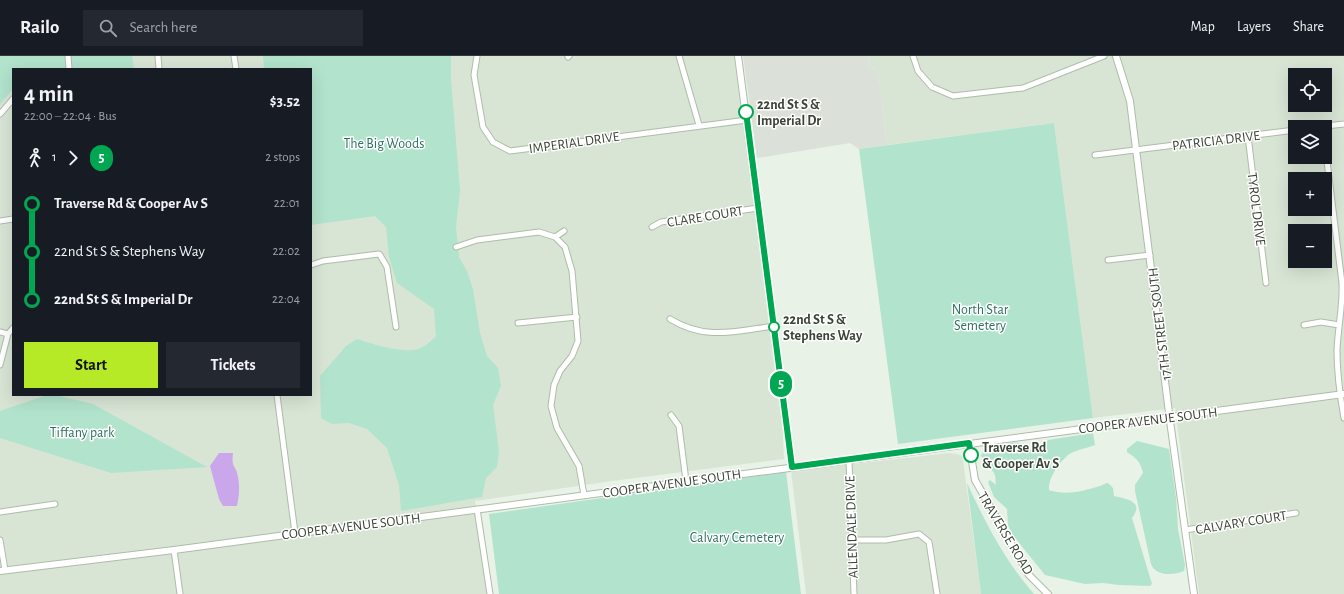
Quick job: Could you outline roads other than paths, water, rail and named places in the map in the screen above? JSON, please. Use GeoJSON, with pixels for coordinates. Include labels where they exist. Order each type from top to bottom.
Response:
{"type":"FeatureCollection","features":[{"type":"Feature","properties":{"kind":"street"},"geometry":{"type":"LineString","coordinates":[[68,56],[69,68]]}},
{"type":"Feature","properties":{"kind":"street"},"geometry":{"type":"LineString","coordinates":[[158,56],[159,68]]}},
{"type":"Feature","properties":{"kind":"street"},"geometry":{"type":"LineString","coordinates":[[234,56],[236,68]]}},
{"type":"Feature","properties":{"kind":"street","name":"IMPERIAL DRIVE"},"geometry":{"type":"LineString","coordinates":[[477,56],[474,75],[483,127],[494,142],[510,151],[699,125],[747,120]]}},
{"type":"Feature","properties":{"kind":"street"},"geometry":{"type":"LineString","coordinates":[[679,56],[699,125]]}},
{"type":"Feature","properties":{"kind":"street"},"geometry":{"type":"LineString","coordinates":[[738,56],[792,467]]}},
{"type":"Feature","properties":{"kind":"street"},"geometry":{"type":"LineString","coordinates":[[913,56],[918,71],[932,87],[953,96],[1023,88],[1104,56]]}},
{"type":"Feature","properties":{"kind":"street","name":"17TH STREET SOUTH"},"geometry":{"type":"LineString","coordinates":[[1116,56],[1130,101],[1194,594]]}},
{"type":"Feature","properties":{"kind":"street"},"geometry":{"type":"LineString","coordinates":[[0,114],[12,100]]}},
{"type":"Feature","properties":{"kind":"street"},"geometry":{"type":"LineString","coordinates":[[1332,126],[1344,124]]}},
{"type":"Feature","properties":{"kind":"street","name":"PATRICIA DRIVE"},"geometry":{"type":"LineString","coordinates":[[1095,155],[1288,131]]}},
{"type":"Feature","properties":{"kind":"street","name":"TYROL DRIVE"},"geometry":{"type":"LineString","coordinates":[[1248,136],[1266,282]]}},
{"type":"Feature","properties":{"kind":"street"},"geometry":{"type":"LineString","coordinates":[[1327,164],[1342,283],[1343,302],[1337,351],[1344,418]]}},
{"type":"Feature","properties":{"kind":"street","name":"CLARE COURT"},"geometry":{"type":"LineString","coordinates":[[652,227],[661,222],[758,208]]}},
{"type":"Feature","properties":{"kind":"street"},"geometry":{"type":"LineString","coordinates":[[0,221],[12,219]]}},
{"type":"Feature","properties":{"kind":"street"},"geometry":{"type":"LineString","coordinates":[[555,237],[564,231]]}},
{"type":"Feature","properties":{"kind":"street"},"geometry":{"type":"LineString","coordinates":[[456,247],[477,240],[533,232],[548,234],[555,237],[566,247],[569,256],[577,317],[578,341],[572,356],[560,371],[554,385],[551,406],[557,428],[579,466],[584,495]]}},
{"type":"Feature","properties":{"kind":"street"},"geometry":{"type":"LineString","coordinates":[[312,265],[323,261],[379,254],[383,258],[387,267],[396,327]]}},
{"type":"Feature","properties":{"kind":"street"},"geometry":{"type":"LineString","coordinates":[[1108,260],[1150,255]]}},
{"type":"Feature","properties":{"kind":"street"},"geometry":{"type":"LineString","coordinates":[[518,323],[577,317]]}},
{"type":"Feature","properties":{"kind":"street"},"geometry":{"type":"LineString","coordinates":[[670,319],[684,328],[719,334],[774,326]]}},
{"type":"Feature","properties":{"kind":"street"},"geometry":{"type":"LineString","coordinates":[[1304,325],[1321,322],[1339,325]]}},
{"type":"Feature","properties":{"kind":"street"},"geometry":{"type":"LineString","coordinates":[[0,365],[8,334],[12,329]]}},
{"type":"Feature","properties":{"kind":"street"},"geometry":{"type":"LineString","coordinates":[[0,332],[8,334]]}},
{"type":"Feature","properties":{"kind":"street","name":"COOPER AVENUE SOUTH"},"geometry":{"type":"LineString","coordinates":[[2,571],[174,550],[1342,394]]}},
{"type":"Feature","properties":{"kind":"street"},"geometry":{"type":"LineString","coordinates":[[277,396],[295,533]]}},
{"type":"Feature","properties":{"kind":"street"},"geometry":{"type":"LineString","coordinates":[[671,415],[679,426],[686,481]]}},
{"type":"Feature","properties":{"kind":"street","name":"TRAVERSE ROAD"},"geometry":{"type":"LineString","coordinates":[[969,443],[974,480],[1029,574],[1048,594]]}},
{"type":"Feature","properties":{"kind":"street","name":"ALLENDALE DRIVE"},"geometry":{"type":"LineString","coordinates":[[849,460],[854,594]]}},
{"type":"Feature","properties":{"kind":"street"},"geometry":{"type":"LineString","coordinates":[[0,512],[55,504]]}},
{"type":"Feature","properties":{"kind":"street"},"geometry":{"type":"LineString","coordinates":[[477,509],[490,594]]}},
{"type":"Feature","properties":{"kind":"street","name":"CALVARY COURT"},"geometry":{"type":"LineString","coordinates":[[1185,530],[1296,513]]}},
{"type":"Feature","properties":{"kind":"street"},"geometry":{"type":"LineString","coordinates":[[853,540],[886,540],[919,534],[929,542],[937,594]]}},
{"type":"Feature","properties":{"kind":"street"},"geometry":{"type":"LineString","coordinates":[[0,540],[2,571]]}},
{"type":"Feature","properties":{"kind":"street"},"geometry":{"type":"LineString","coordinates":[[174,550],[180,594]]}},
{"type":"Feature","properties":{"kind":"place","name":"22nd St S & Imperial Dr"},"geometry":{"type":"Point","coordinates":[746,112]}},
{"type":"Feature","properties":{"kind":"place","name":"22nd St S & Stephens Way"},"geometry":{"type":"Point","coordinates":[774,327]}},
{"type":"Feature","properties":{"kind":"place","name":"Traverse Rd & Cooper Av S"},"geometry":{"type":"Point","coordinates":[971,455]}},
{"type":"Feature","properties":{"kind":"park label","name":"The Big Woods"},"geometry":{"type":"Point","coordinates":[384,143]}},
{"type":"Feature","properties":{"kind":"park label","name":"North Star Semetery"},"geometry":{"type":"Point","coordinates":[980,318]}},
{"type":"Feature","properties":{"kind":"park label","name":"Tiffany park"},"geometry":{"type":"Point","coordinates":[82,432]}},
{"type":"Feature","properties":{"kind":"park label","name":"Calvary Cemetery"},"geometry":{"type":"Point","coordinates":[737,537]}}]}
